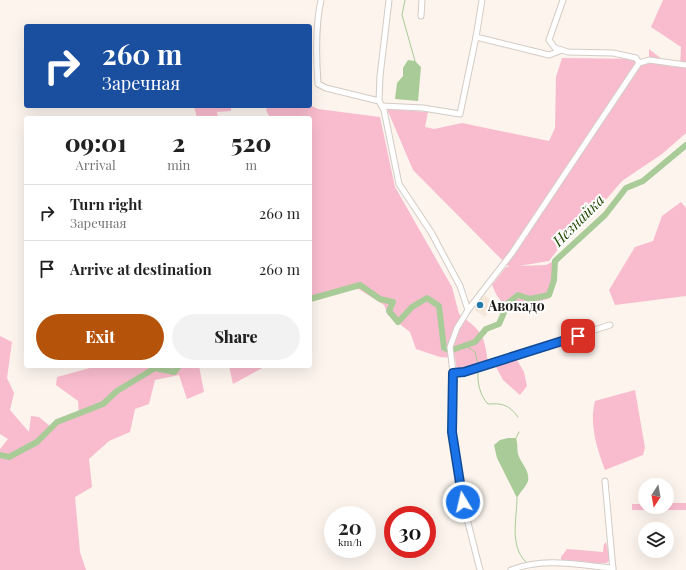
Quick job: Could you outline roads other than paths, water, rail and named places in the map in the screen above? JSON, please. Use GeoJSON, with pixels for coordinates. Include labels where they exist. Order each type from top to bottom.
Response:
{"type":"FeatureCollection","features":[{"type":"Feature","properties":{"kind":"street"},"geometry":{"type":"LineString","coordinates":[[321,0],[318,12],[316,62],[318,84],[326,88],[380,103],[460,114],[482,0]]}},
{"type":"Feature","properties":{"kind":"street"},"geometry":{"type":"LineString","coordinates":[[389,0],[380,76],[380,103],[399,184],[431,232],[460,286],[468,310]]}},
{"type":"Feature","properties":{"kind":"street"},"geometry":{"type":"LineString","coordinates":[[421,16],[422,0]]}},
{"type":"Feature","properties":{"kind":"street"},"geometry":{"type":"LineString","coordinates":[[563,0],[549,40],[555,48],[562,50],[614,53],[636,58],[639,63]]}},
{"type":"Feature","properties":{"kind":"street"},"geometry":{"type":"LineString","coordinates":[[476,37],[549,55],[562,50]]}},
{"type":"Feature","properties":{"kind":"street"},"geometry":{"type":"LineString","coordinates":[[480,570],[463,502],[452,432],[453,373],[450,350],[457,328],[468,310],[512,252],[639,63],[649,60],[686,65]]}},
{"type":"Feature","properties":{"kind":"street"},"geometry":{"type":"LineString","coordinates":[[453,373],[464,372],[610,325]]}},
{"type":"Feature","properties":{"kind":"street"},"geometry":{"type":"LineString","coordinates":[[511,570],[528,564],[549,562],[613,569],[605,481]]}},
{"type":"Feature","properties":{"kind":"waterway"},"geometry":{"type":"LineString","coordinates":[[405,0],[402,15],[415,61]]}},
{"type":"Feature","properties":{"kind":"waterway","name":"Незнайка"},"geometry":{"type":"LineString","coordinates":[[452,350],[475,342],[486,329],[499,324],[508,303],[518,295],[530,299],[549,295],[554,280],[555,261],[605,215],[626,188],[643,181],[686,145]]}},
{"type":"Feature","properties":{"kind":"waterway","name":"Незнайка"},"geometry":{"type":"LineString","coordinates":[[312,298],[360,285],[380,299],[393,302],[389,311],[398,322],[412,307],[427,298],[439,306],[444,348],[449,350]]}},
{"type":"Feature","properties":{"kind":"waterway"},"geometry":{"type":"LineString","coordinates":[[465,345],[475,352],[478,364]]}},
{"type":"Feature","properties":{"kind":"waterway","name":"Незнайка"},"geometry":{"type":"LineString","coordinates":[[0,455],[9,457],[37,442],[57,422],[103,404],[117,391],[155,368]]}},
{"type":"Feature","properties":{"kind":"waterway","name":"Незнайка"},"geometry":{"type":"LineString","coordinates":[[155,368],[174,372],[177,368]]}},
{"type":"Feature","properties":{"kind":"waterway"},"geometry":{"type":"LineString","coordinates":[[478,371],[480,389],[485,401],[488,404],[498,404],[509,407],[518,417]]}},
{"type":"Feature","properties":{"kind":"waterway"},"geometry":{"type":"LineString","coordinates":[[516,438],[519,432]]}},
{"type":"Feature","properties":{"kind":"waterway"},"geometry":{"type":"LineString","coordinates":[[517,498],[515,523],[517,548],[526,562]]}},
{"type":"Feature","properties":{"kind":"place","name":"Авокадо"},"geometry":{"type":"Point","coordinates":[480,305]}}]}
